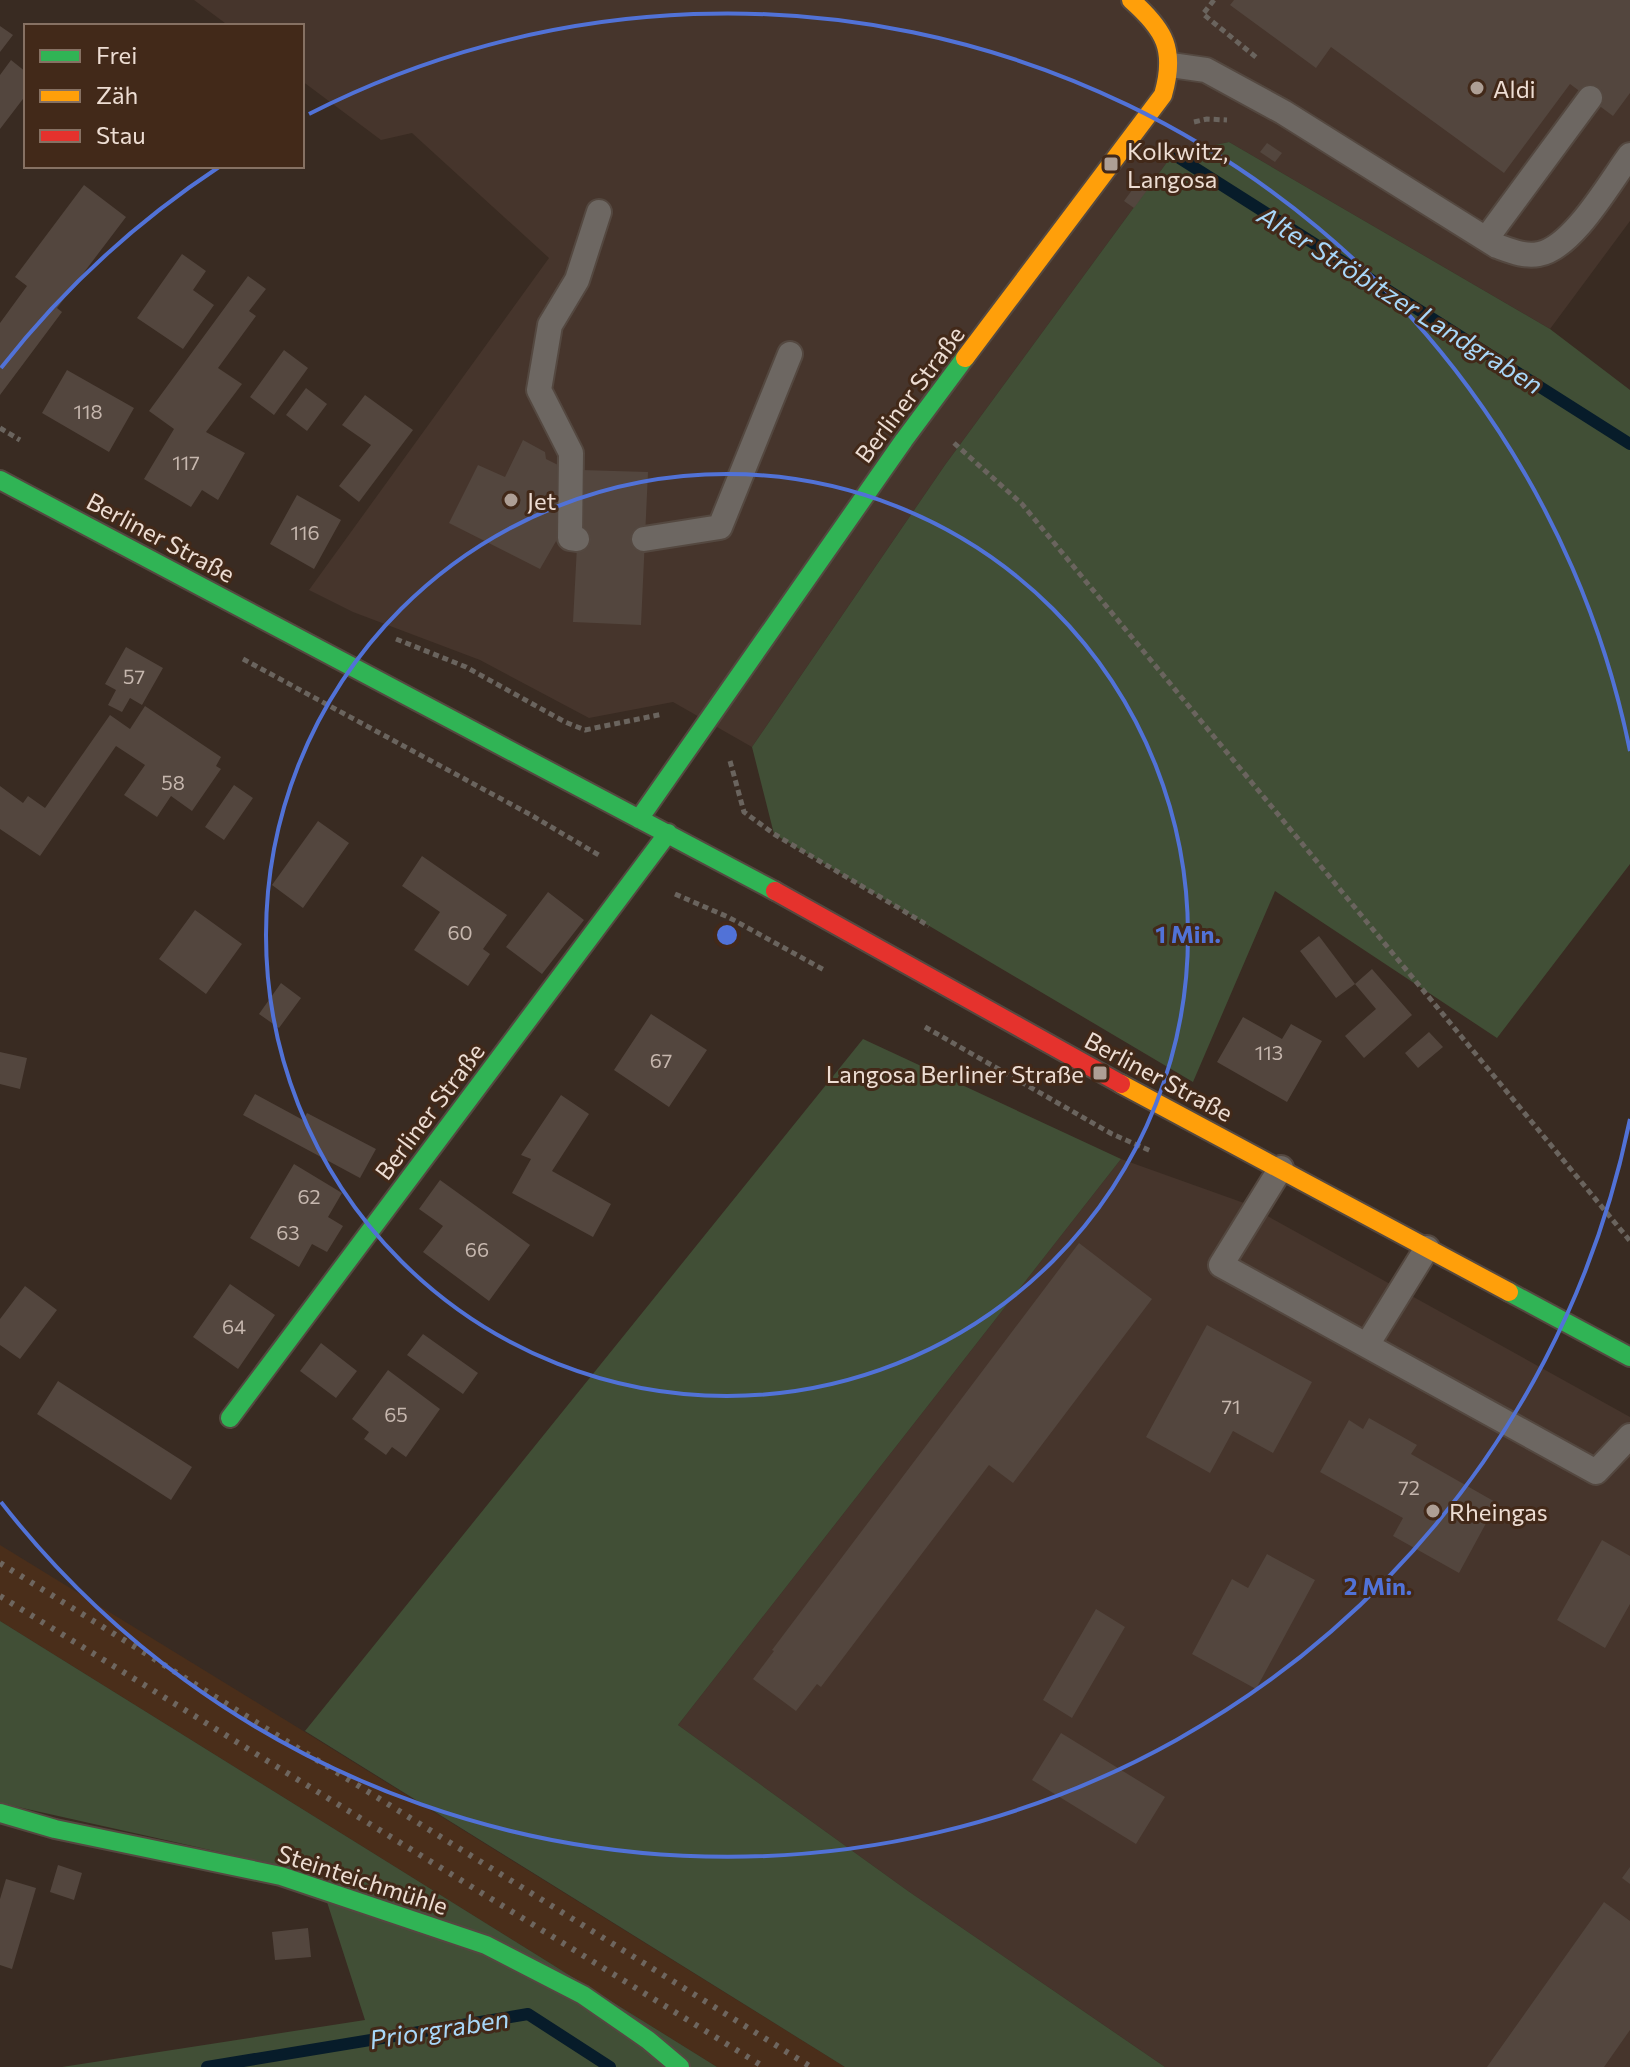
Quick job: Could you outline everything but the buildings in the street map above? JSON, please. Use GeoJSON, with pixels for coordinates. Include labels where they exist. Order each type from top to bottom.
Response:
{"type":"FeatureCollection","features":[{"type":"Feature","properties":{"kind":"street"},"geometry":{"type":"LineString","coordinates":[[1131,0],[1162,30],[1171,65]]}},
{"type":"Feature","properties":{"kind":"street","name":"Berliner Straße"},"geometry":{"type":"LineString","coordinates":[[639,819],[921,417],[1156,106],[1163,95],[1171,65]]}},
{"type":"Feature","properties":{"kind":"street","name":"Berliner Straße"},"geometry":{"type":"LineString","coordinates":[[0,480],[668,833],[1100,1073],[1630,1357]]}},
{"type":"Feature","properties":{"kind":"street","name":"Berliner Straße"},"geometry":{"type":"LineString","coordinates":[[230,1418],[668,833]]}},
{"type":"Feature","properties":{"kind":"street","name":"Steinteichmühle"},"geometry":{"type":"LineString","coordinates":[[0,1813],[55,1829],[281,1876],[486,1945],[583,1995],[648,2040],[680,2067]]}},
{"type":"Feature","properties":{"kind":"lane"},"geometry":{"type":"LineString","coordinates":[[1171,65],[1206,70],[1283,112],[1486,239],[1521,254],[1540,254],[1559,245],[1572,233],[1630,155]]}},
{"type":"Feature","properties":{"kind":"lane"},"geometry":{"type":"LineString","coordinates":[[1486,239],[1590,98]]}},
{"type":"Feature","properties":{"kind":"lane"},"geometry":{"type":"LineString","coordinates":[[577,539],[570,538],[571,453],[539,390],[550,325],[577,280],[599,212]]}},
{"type":"Feature","properties":{"kind":"lane"},"geometry":{"type":"LineString","coordinates":[[644,539],[720,527],[790,354]]}},
{"type":"Feature","properties":{"kind":"lane"},"geometry":{"type":"LineString","coordinates":[[1281,1168],[1221,1265],[1596,1472],[1630,1436]]}},
{"type":"Feature","properties":{"kind":"lane"},"geometry":{"type":"LineString","coordinates":[[1367,1345],[1427,1248]]}},
{"type":"Feature","properties":{"kind":"path"},"geometry":{"type":"LineString","coordinates":[[921,417],[1022,504],[1630,1241]]}},
{"type":"Feature","properties":{"kind":"path"},"geometry":{"type":"LineString","coordinates":[[237,657],[531,815]]}},
{"type":"Feature","properties":{"kind":"path"},"geometry":{"type":"LineString","coordinates":[[466,667],[585,730],[660,713],[701,731],[727,749],[744,812],[774,834],[936,930]]}},
{"type":"Feature","properties":{"kind":"path"},"geometry":{"type":"LineString","coordinates":[[509,704],[515,694]]}},
{"type":"Feature","properties":{"kind":"path"},"geometry":{"type":"LineString","coordinates":[[728,917],[834,975]]}},
{"type":"Feature","properties":{"kind":"path"},"geometry":{"type":"LineString","coordinates":[[913,1020],[1112,1134]]}},
{"type":"Feature","properties":{"kind":"shaded area"},"geometry":{"type":"Polygon","coordinates":[[[194,0],[1630,0],[1630,221],[1550,329],[1229,142],[1173,154],[945,465],[752,747],[673,702],[589,718],[480,660],[353,612],[309,590],[549,258],[412,133],[381,140],[304,82],[304,24],[226,24],[194,0]]]}},
{"type":"Feature","properties":{"kind":"shaded area"},"geometry":{"type":"Polygon","coordinates":[[[1121,1159],[1244,1203],[1630,1417],[1630,2067],[1165,2067],[908,1891],[678,1725],[1121,1159]]]}},
{"type":"Feature","properties":{"kind":"shaded area"},"geometry":{"type":"Polygon","coordinates":[[[0,1545],[845,2067],[717,2067],[0,1621],[0,1545]]]}},
{"type":"Feature","properties":{"kind":"green space"},"geometry":{"type":"Polygon","coordinates":[[[1229,142],[1550,329],[1630,390],[1630,864],[1497,1038],[1275,891],[1193,1082],[774,834],[752,747],[945,465],[1173,154],[1229,142]]]}},
{"type":"Feature","properties":{"kind":"green space"},"geometry":{"type":"Polygon","coordinates":[[[863,1039],[1121,1159],[678,1725],[908,1891],[1165,2067],[845,2067],[305,1731],[863,1039]]]}},
{"type":"Feature","properties":{"kind":"green space"},"geometry":{"type":"Polygon","coordinates":[[[0,1621],[717,2067],[62,2067],[365,2020],[318,1874],[0,1803],[0,1621]]]}},
{"type":"Feature","properties":{"kind":"waterway","name":"Alter Ströbitzer Landgraben"},"geometry":{"type":"LineString","coordinates":[[1173,154],[1630,444]]}},
{"type":"Feature","properties":{"kind":"waterway","name":"Priorgraben"},"geometry":{"type":"LineString","coordinates":[[207,2067],[528,2014],[610,2067]]}},
{"type":"Feature","properties":{"kind":"railway"},"geometry":{"type":"LineString","coordinates":[[0,1563],[811,2067]]}},
{"type":"Feature","properties":{"kind":"railway"},"geometry":{"type":"LineString","coordinates":[[0,1596],[764,2067]]}},
{"type":"Feature","properties":{"kind":"traffic: fast"},"geometry":{"type":"LineString","coordinates":[[639,819],[904,440],[965,358]]}},
{"type":"Feature","properties":{"kind":"traffic: fast"},"geometry":{"type":"LineString","coordinates":[[0,480],[775,891]]}},
{"type":"Feature","properties":{"kind":"traffic: fast"},"geometry":{"type":"LineString","coordinates":[[230,1418],[668,833]]}},
{"type":"Feature","properties":{"kind":"traffic: fast"},"geometry":{"type":"LineString","coordinates":[[1509,1292],[1630,1357]]}},
{"type":"Feature","properties":{"kind":"traffic: fast"},"geometry":{"type":"LineString","coordinates":[[0,1813],[55,1829],[281,1876],[486,1945],[583,1995],[648,2040],[680,2067]]}},
{"type":"Feature","properties":{"kind":"traffic: slow"},"geometry":{"type":"LineString","coordinates":[[965,358],[1163,95],[1168,65],[1165,42],[1152,21],[1131,0]]}},
{"type":"Feature","properties":{"kind":"traffic: slow"},"geometry":{"type":"LineString","coordinates":[[1121,1084],[1509,1292]]}},
{"type":"Feature","properties":{"kind":"traffic: jam"},"geometry":{"type":"LineString","coordinates":[[775,891],[1121,1084]]}},
{"type":"Feature","properties":{"kind":"place","name":"Aldi"},"geometry":{"type":"Point","coordinates":[1477,88]}},
{"type":"Feature","properties":{"kind":"place","name":"Kolkwitz, Langosa"},"geometry":{"type":"Point","coordinates":[1111,164]}},
{"type":"Feature","properties":{"kind":"place","name":"Jet"},"geometry":{"type":"Point","coordinates":[511,500]}},
{"type":"Feature","properties":{"kind":"place","name":"Langosa Berliner Straße"},"geometry":{"type":"Point","coordinates":[1100,1073]}},
{"type":"Feature","properties":{"kind":"place","name":"Rheingas"},"geometry":{"type":"Point","coordinates":[1433,1511]}}]}
